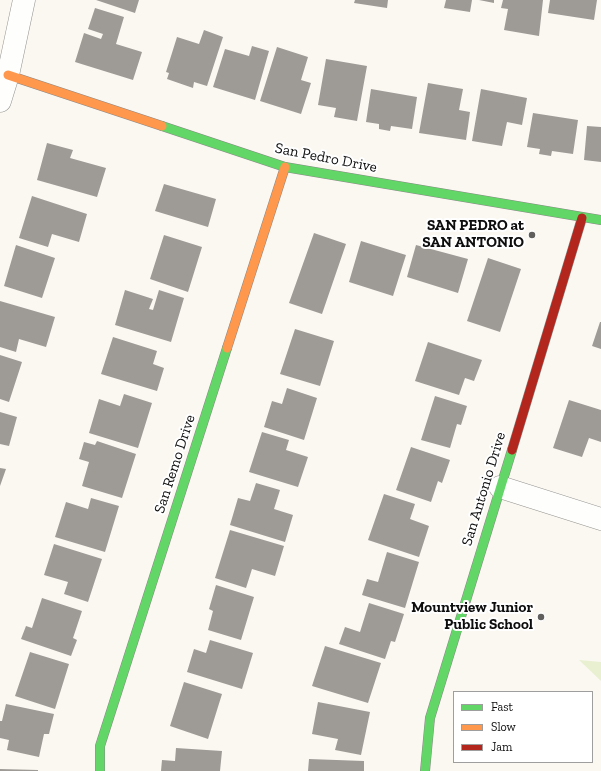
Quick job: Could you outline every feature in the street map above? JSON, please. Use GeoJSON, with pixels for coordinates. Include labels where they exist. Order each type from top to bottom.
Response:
{"type":"FeatureCollection","features":[{"type":"Feature","properties":{"kind":"street"},"geometry":{"type":"LineString","coordinates":[[0,101],[8,76],[24,0]]}},
{"type":"Feature","properties":{"kind":"street","name":"San Pedro Drive"},"geometry":{"type":"LineString","coordinates":[[8,76],[285,167],[601,220]]}},
{"type":"Feature","properties":{"kind":"street","name":"San Remo Drive"},"geometry":{"type":"LineString","coordinates":[[100,771],[100,746],[285,167]]}},
{"type":"Feature","properties":{"kind":"street","name":"San Antonio Drive"},"geometry":{"type":"LineString","coordinates":[[425,771],[430,718],[582,218]]}},
{"type":"Feature","properties":{"kind":"street"},"geometry":{"type":"LineString","coordinates":[[500,487],[601,520]]}},
{"type":"Feature","properties":{"kind":"green space"},"geometry":{"type":"Polygon","coordinates":[[[579,660],[601,662],[601,681],[579,660]]]}},
{"type":"Feature","properties":{"kind":"building"},"geometry":{"type":"Polygon","coordinates":[[[96,0],[139,0],[135,13],[96,0]]]}},
{"type":"Feature","properties":{"kind":"building"},"geometry":{"type":"Polygon","coordinates":[[[355,0],[388,0],[387,8],[354,3],[355,0]]]}},
{"type":"Feature","properties":{"kind":"building"},"geometry":{"type":"Polygon","coordinates":[[[446,0],[472,0],[470,12],[444,8],[446,0]]]}},
{"type":"Feature","properties":{"kind":"building"},"geometry":{"type":"Polygon","coordinates":[[[479,0],[494,0],[494,3],[479,0]]]}},
{"type":"Feature","properties":{"kind":"building"},"geometry":{"type":"Polygon","coordinates":[[[503,0],[543,0],[539,36],[504,30],[508,9],[501,8],[503,0]]]}},
{"type":"Feature","properties":{"kind":"building"},"geometry":{"type":"Polygon","coordinates":[[[550,0],[597,0],[594,20],[548,13],[550,0]]]}},
{"type":"Feature","properties":{"kind":"building"},"geometry":{"type":"Polygon","coordinates":[[[95,8],[124,17],[116,44],[142,52],[133,80],[75,62],[84,33],[101,39],[103,34],[88,29],[95,8]]]}},
{"type":"Feature","properties":{"kind":"building"},"geometry":{"type":"Polygon","coordinates":[[[204,30],[223,37],[207,86],[194,82],[193,88],[167,79],[169,73],[166,72],[177,37],[199,44],[204,30]]]}},
{"type":"Feature","properties":{"kind":"building"},"geometry":{"type":"Polygon","coordinates":[[[252,46],[269,51],[255,100],[213,87],[225,49],[249,56],[252,46]]]}},
{"type":"Feature","properties":{"kind":"building"},"geometry":{"type":"Polygon","coordinates":[[[277,47],[308,57],[301,80],[311,83],[301,114],[260,101],[277,47]]]}},
{"type":"Feature","properties":{"kind":"building"},"geometry":{"type":"Polygon","coordinates":[[[326,59],[367,66],[357,121],[334,117],[336,108],[318,105],[326,59]]]}},
{"type":"Feature","properties":{"kind":"building"},"geometry":{"type":"Polygon","coordinates":[[[428,83],[463,89],[459,110],[470,112],[466,140],[419,133],[428,83]]]}},
{"type":"Feature","properties":{"kind":"building"},"geometry":{"type":"Polygon","coordinates":[[[371,89],[417,97],[412,129],[391,126],[390,131],[379,129],[379,124],[366,122],[371,89]]]}},
{"type":"Feature","properties":{"kind":"building"},"geometry":{"type":"Polygon","coordinates":[[[481,89],[527,98],[522,125],[507,122],[502,146],[472,141],[481,89]]]}},
{"type":"Feature","properties":{"kind":"building"},"geometry":{"type":"Polygon","coordinates":[[[533,113],[578,120],[573,154],[552,151],[551,156],[539,154],[540,149],[527,147],[533,113]]]}},
{"type":"Feature","properties":{"kind":"building"},"geometry":{"type":"Polygon","coordinates":[[[587,126],[601,127],[601,162],[584,160],[587,126]]]}},
{"type":"Feature","properties":{"kind":"building"},"geometry":{"type":"Polygon","coordinates":[[[47,143],[73,150],[70,158],[106,168],[97,197],[37,180],[47,143]]]}},
{"type":"Feature","properties":{"kind":"building"},"geometry":{"type":"Polygon","coordinates":[[[164,184],[216,199],[208,227],[155,211],[164,184]]]}},
{"type":"Feature","properties":{"kind":"building"},"geometry":{"type":"Polygon","coordinates":[[[32,196],[87,214],[79,242],[52,234],[48,247],[19,238],[32,196]]]}},
{"type":"Feature","properties":{"kind":"building"},"geometry":{"type":"Polygon","coordinates":[[[314,233],[346,244],[322,314],[289,303],[314,233]]]}},
{"type":"Feature","properties":{"kind":"building"},"geometry":{"type":"Polygon","coordinates":[[[164,235],[202,247],[188,292],[150,279],[164,235]]]}},
{"type":"Feature","properties":{"kind":"building"},"geometry":{"type":"Polygon","coordinates":[[[361,241],[406,255],[393,296],[349,282],[361,241]]]}},
{"type":"Feature","properties":{"kind":"building"},"geometry":{"type":"Polygon","coordinates":[[[16,245],[55,258],[42,298],[4,286],[16,245]]]}},
{"type":"Feature","properties":{"kind":"building"},"geometry":{"type":"Polygon","coordinates":[[[416,245],[468,259],[458,293],[407,277],[416,245]]]}},
{"type":"Feature","properties":{"kind":"building"},"geometry":{"type":"Polygon","coordinates":[[[488,258],[521,269],[500,332],[467,321],[488,258]]]}},
{"type":"Feature","properties":{"kind":"building"},"geometry":{"type":"Polygon","coordinates":[[[125,290],[153,299],[149,309],[153,310],[159,290],[184,298],[171,342],[115,325],[125,290]]]}},
{"type":"Feature","properties":{"kind":"building"},"geometry":{"type":"Polygon","coordinates":[[[0,301],[55,317],[46,347],[19,339],[16,352],[0,347],[0,301]]]}},
{"type":"Feature","properties":{"kind":"building"},"geometry":{"type":"Polygon","coordinates":[[[601,322],[601,349],[592,346],[601,322]]]}},
{"type":"Feature","properties":{"kind":"building"},"geometry":{"type":"Polygon","coordinates":[[[295,329],[334,341],[320,386],[280,374],[295,329]]]}},
{"type":"Feature","properties":{"kind":"building"},"geometry":{"type":"Polygon","coordinates":[[[113,337],[157,351],[153,364],[164,368],[157,391],[101,374],[113,337]]]}},
{"type":"Feature","properties":{"kind":"building"},"geometry":{"type":"Polygon","coordinates":[[[428,342],[482,360],[474,381],[465,378],[459,395],[415,381],[428,342]]]}},
{"type":"Feature","properties":{"kind":"building"},"geometry":{"type":"Polygon","coordinates":[[[0,355],[22,362],[9,402],[0,399],[0,355]]]}},
{"type":"Feature","properties":{"kind":"building"},"geometry":{"type":"Polygon","coordinates":[[[287,388],[317,398],[304,440],[264,427],[272,401],[282,404],[287,388]]]}},
{"type":"Feature","properties":{"kind":"building"},"geometry":{"type":"Polygon","coordinates":[[[124,394],[152,403],[138,448],[89,433],[99,399],[120,406],[124,394]]]}},
{"type":"Feature","properties":{"kind":"building"},"geometry":{"type":"Polygon","coordinates":[[[435,396],[467,406],[461,425],[457,424],[450,448],[421,440],[435,396]]]}},
{"type":"Feature","properties":{"kind":"building"},"geometry":{"type":"Polygon","coordinates":[[[569,400],[601,410],[601,442],[589,438],[582,457],[553,448],[569,400]]]}},
{"type":"Feature","properties":{"kind":"building"},"geometry":{"type":"Polygon","coordinates":[[[0,412],[17,417],[9,446],[0,444],[0,412]]]}},
{"type":"Feature","properties":{"kind":"building"},"geometry":{"type":"Polygon","coordinates":[[[262,432],[289,440],[286,450],[308,457],[298,487],[249,472],[262,432]]]}},
{"type":"Feature","properties":{"kind":"building"},"geometry":{"type":"Polygon","coordinates":[[[97,441],[136,454],[122,498],[82,486],[89,462],[79,459],[84,442],[95,445],[97,441]]]}},
{"type":"Feature","properties":{"kind":"building"},"geometry":{"type":"Polygon","coordinates":[[[411,447],[450,460],[442,483],[438,481],[431,502],[396,490],[411,447]]]}},
{"type":"Feature","properties":{"kind":"building"},"geometry":{"type":"Polygon","coordinates":[[[0,468],[6,469],[0,486],[0,468]]]}},
{"type":"Feature","properties":{"kind":"building"},"geometry":{"type":"Polygon","coordinates":[[[256,483],[280,490],[274,509],[293,515],[285,542],[230,525],[238,498],[250,501],[256,483]]]}},
{"type":"Feature","properties":{"kind":"building"},"geometry":{"type":"Polygon","coordinates":[[[384,494],[415,504],[410,519],[429,526],[419,557],[368,540],[384,494]]]}},
{"type":"Feature","properties":{"kind":"building"},"geometry":{"type":"Polygon","coordinates":[[[91,498],[119,506],[105,552],[55,537],[66,502],[88,509],[91,498]]]}},
{"type":"Feature","properties":{"kind":"building"},"geometry":{"type":"Polygon","coordinates":[[[230,530],[284,546],[275,576],[252,569],[246,588],[215,578],[230,530]]]}},
{"type":"Feature","properties":{"kind":"building"},"geometry":{"type":"Polygon","coordinates":[[[54,544],[102,559],[88,602],[64,594],[68,582],[44,575],[54,544]]]}},
{"type":"Feature","properties":{"kind":"building"},"geometry":{"type":"Polygon","coordinates":[[[387,552],[419,562],[405,608],[362,595],[367,579],[378,582],[387,552]]]}},
{"type":"Feature","properties":{"kind":"building"},"geometry":{"type":"Polygon","coordinates":[[[216,585],[254,597],[241,640],[208,630],[213,611],[209,609],[216,585]]]}},
{"type":"Feature","properties":{"kind":"building"},"geometry":{"type":"Polygon","coordinates":[[[42,598],[82,611],[73,638],[77,640],[71,656],[21,639],[26,626],[32,628],[42,598]]]}},
{"type":"Feature","properties":{"kind":"building"},"geometry":{"type":"Polygon","coordinates":[[[369,603],[404,614],[395,642],[391,641],[385,659],[339,644],[345,627],[360,632],[369,603]]]}},
{"type":"Feature","properties":{"kind":"building"},"geometry":{"type":"Polygon","coordinates":[[[210,640],[253,653],[242,689],[187,672],[194,649],[206,653],[210,640]]]}},
{"type":"Feature","properties":{"kind":"building"},"geometry":{"type":"Polygon","coordinates":[[[325,646],[381,663],[368,703],[312,686],[325,646]]]}},
{"type":"Feature","properties":{"kind":"building"},"geometry":{"type":"Polygon","coordinates":[[[30,652],[69,664],[55,709],[15,696],[30,652]]]}},
{"type":"Feature","properties":{"kind":"building"},"geometry":{"type":"Polygon","coordinates":[[[184,682],[222,694],[208,739],[170,726],[184,682]]]}},
{"type":"Feature","properties":{"kind":"building"},"geometry":{"type":"Polygon","coordinates":[[[318,702],[370,712],[361,755],[335,750],[338,739],[312,734],[318,702]]]}},
{"type":"Feature","properties":{"kind":"building"},"geometry":{"type":"Polygon","coordinates":[[[6,704],[54,714],[49,734],[44,734],[39,757],[7,750],[9,740],[0,738],[0,721],[2,721],[6,704]]]}},
{"type":"Feature","properties":{"kind":"building"},"geometry":{"type":"Polygon","coordinates":[[[176,748],[222,751],[220,771],[161,771],[162,760],[175,761],[176,748]]]}},
{"type":"Feature","properties":{"kind":"building"},"geometry":{"type":"Polygon","coordinates":[[[309,759],[364,761],[364,771],[308,771],[309,759]]]}},
{"type":"Feature","properties":{"kind":"building"},"geometry":{"type":"Polygon","coordinates":[[[0,769],[38,770],[38,771],[0,771],[0,769]]]}},
{"type":"Feature","properties":{"kind":"traffic: fast"},"geometry":{"type":"LineString","coordinates":[[162,126],[285,167],[601,220]]}},
{"type":"Feature","properties":{"kind":"traffic: fast"},"geometry":{"type":"LineString","coordinates":[[100,771],[100,746],[227,348]]}},
{"type":"Feature","properties":{"kind":"traffic: fast"},"geometry":{"type":"LineString","coordinates":[[425,771],[430,718],[512,450]]}},
{"type":"Feature","properties":{"kind":"traffic: slow"},"geometry":{"type":"LineString","coordinates":[[8,75],[162,126]]}},
{"type":"Feature","properties":{"kind":"traffic: slow"},"geometry":{"type":"LineString","coordinates":[[227,348],[285,167]]}},
{"type":"Feature","properties":{"kind":"traffic: jam"},"geometry":{"type":"LineString","coordinates":[[512,450],[582,218]]}},
{"type":"Feature","properties":{"kind":"place","name":"SAN PEDRO at SAN ANTONIO"},"geometry":{"type":"Point","coordinates":[532,235]}},
{"type":"Feature","properties":{"kind":"place","name":"Mountview Junior Public School"},"geometry":{"type":"Point","coordinates":[541,617]}}]}
